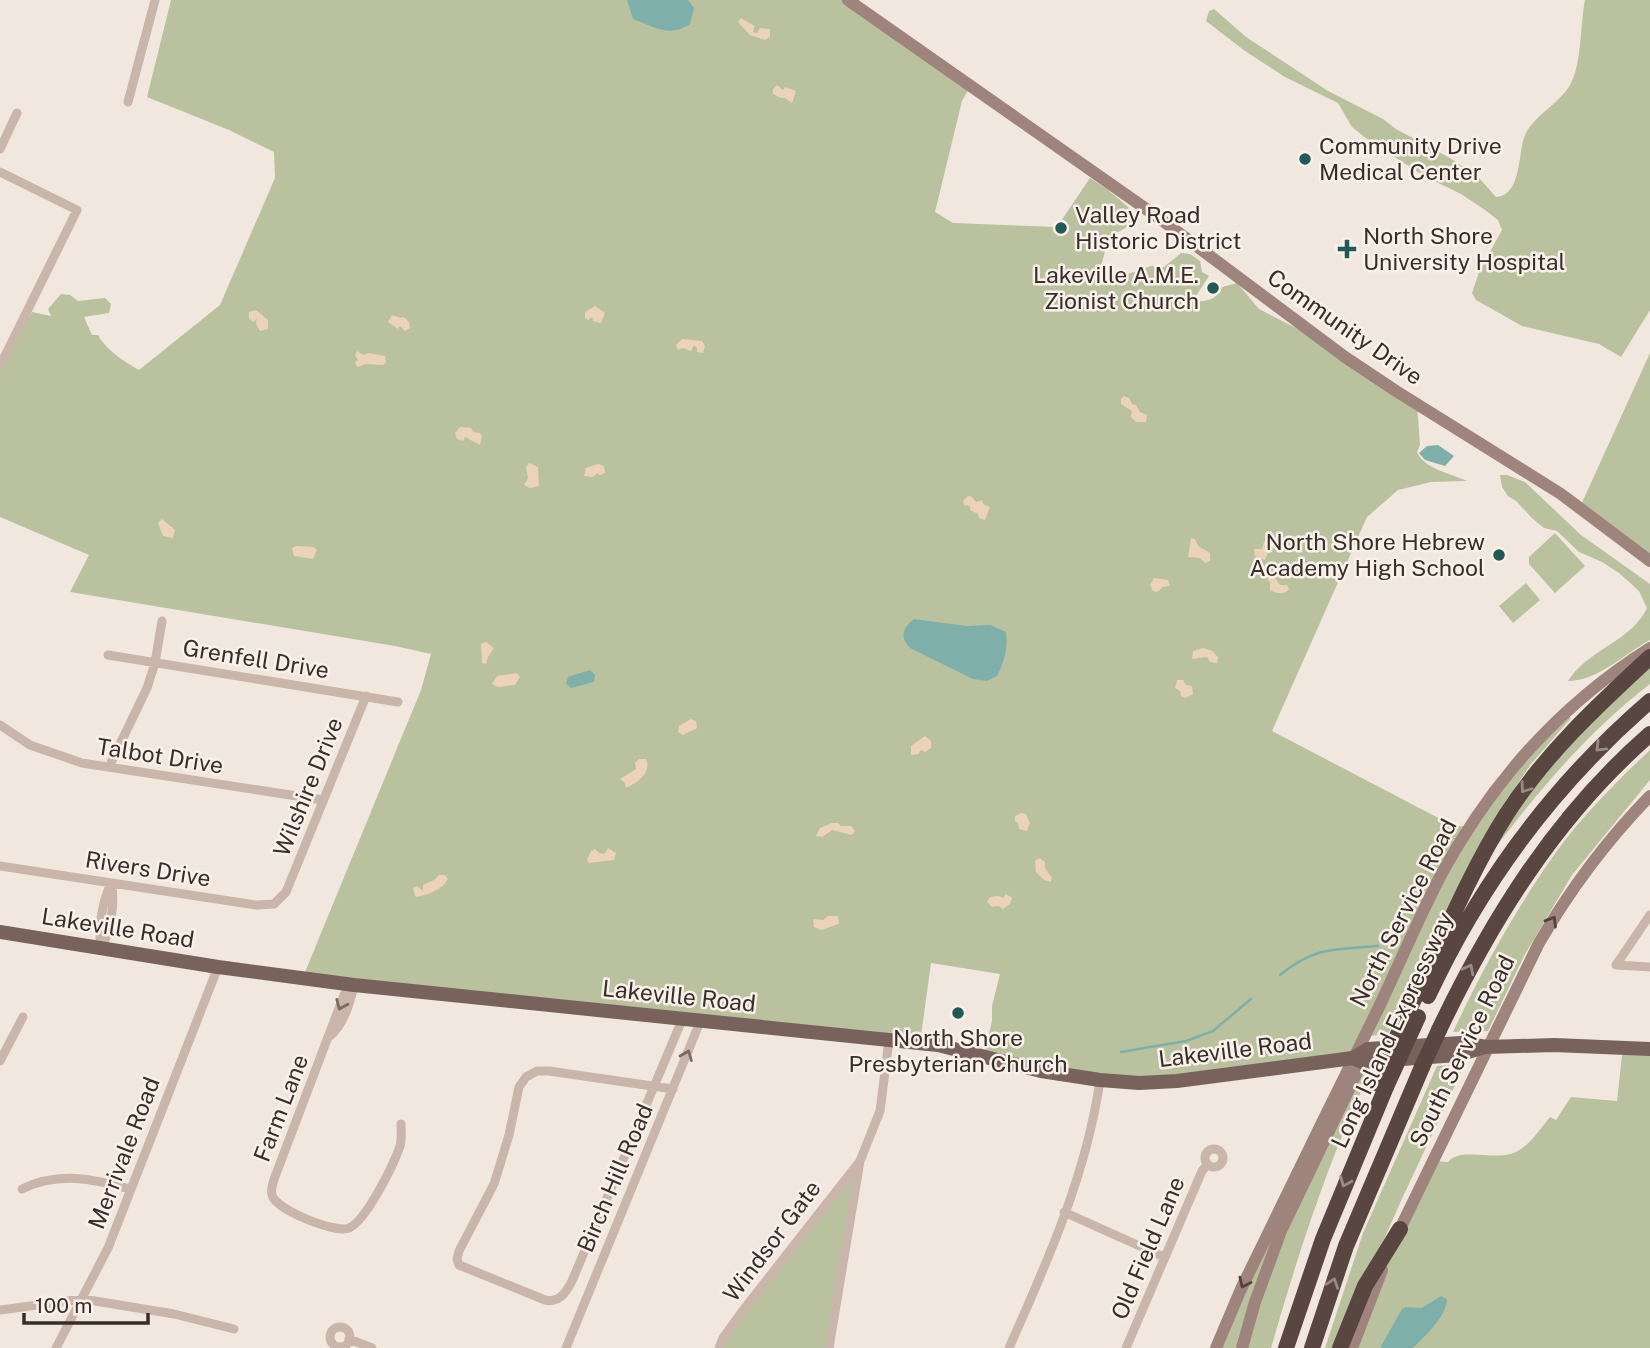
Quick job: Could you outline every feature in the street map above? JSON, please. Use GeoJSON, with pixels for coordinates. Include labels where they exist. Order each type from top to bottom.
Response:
{"type":"FeatureCollection","features":[{"type":"Feature","properties":{"kind":"highway"},"geometry":{"type":"LineString","coordinates":[[1413,1015],[1480,862],[1516,800],[1581,721],[1650,657]]}},
{"type":"Feature","properties":{"kind":"highway","name":"Long Island Expressway"},"geometry":{"type":"LineString","coordinates":[[1286,1348],[1315,1258],[1357,1155],[1381,1085],[1413,1015],[1465,925],[1525,832],[1584,764],[1650,701]]}},
{"type":"Feature","properties":{"kind":"highway","name":"Long Island Expressway"},"geometry":{"type":"LineString","coordinates":[[1312,1348],[1346,1246],[1422,1067],[1481,946],[1541,852],[1592,791],[1650,734]]}},
{"type":"Feature","properties":{"kind":"highway"},"geometry":{"type":"LineString","coordinates":[[1340,1348],[1365,1286],[1400,1229]]}},
{"type":"Feature","properties":{"kind":"main road","name":"Community Drive"},"geometry":{"type":"LineString","coordinates":[[848,0],[1158,218],[1353,362],[1561,494],[1650,561]]}},
{"type":"Feature","properties":{"kind":"main road","name":"North Service Road"},"geometry":{"type":"LineString","coordinates":[[1361,1056],[1442,874],[1488,800],[1524,755],[1571,707],[1650,648]]}},
{"type":"Feature","properties":{"kind":"main road","name":"South Service Road"},"geometry":{"type":"LineString","coordinates":[[1352,1348],[1400,1229],[1532,956],[1563,903],[1599,854],[1650,796]]}},
{"type":"Feature","properties":{"kind":"main road","name":"Lakeville Road"},"geometry":{"type":"LineString","coordinates":[[0,932],[218,967],[354,985],[938,1045],[1041,1071],[1139,1083],[1177,1081],[1461,1043],[1487,1047],[1562,1045],[1650,1049]]}},
{"type":"Feature","properties":{"kind":"main road"},"geometry":{"type":"LineString","coordinates":[[1218,1348],[1241,1289],[1361,1056]]}},
{"type":"Feature","properties":{"kind":"main road"},"geometry":{"type":"LineString","coordinates":[[1242,1348],[1278,1238],[1361,1056]]}},
{"type":"Feature","properties":{"kind":"street"},"geometry":{"type":"LineString","coordinates":[[128,102],[155,0]]}},
{"type":"Feature","properties":{"kind":"street"},"geometry":{"type":"LineString","coordinates":[[0,149],[18,113]]}},
{"type":"Feature","properties":{"kind":"street"},"geometry":{"type":"LineString","coordinates":[[0,172],[77,210],[0,366]]}},
{"type":"Feature","properties":{"kind":"street"},"geometry":{"type":"LineString","coordinates":[[108,767],[148,688],[162,621]]}},
{"type":"Feature","properties":{"kind":"street","name":"Grenfell Drive"},"geometry":{"type":"LineString","coordinates":[[108,655],[398,702]]}},
{"type":"Feature","properties":{"kind":"street","name":"Wilshire Drive"},"geometry":{"type":"LineString","coordinates":[[286,892],[366,696]]}},
{"type":"Feature","properties":{"kind":"street","name":"Talbot Drive"},"geometry":{"type":"LineString","coordinates":[[0,726],[47,753],[82,764],[323,800]]}},
{"type":"Feature","properties":{"kind":"street","name":"Rivers Drive"},"geometry":{"type":"LineString","coordinates":[[0,866],[265,906],[274,904],[286,892]]}},
{"type":"Feature","properties":{"kind":"street"},"geometry":{"type":"LineString","coordinates":[[101,948],[106,893],[111,884]]}},
{"type":"Feature","properties":{"kind":"street"},"geometry":{"type":"LineString","coordinates":[[1650,915],[1616,965],[1650,967]]}},
{"type":"Feature","properties":{"kind":"street","name":"Merrivale Road"},"geometry":{"type":"LineString","coordinates":[[56,1348],[108,1248],[218,967]]}},
{"type":"Feature","properties":{"kind":"street","name":"Farm Lane"},"geometry":{"type":"LineString","coordinates":[[354,985],[338,1028],[330,1036],[271,1187],[278,1205],[338,1230],[350,1228],[363,1215],[393,1163],[402,1142],[401,1124]]}},
{"type":"Feature","properties":{"kind":"street"},"geometry":{"type":"LineString","coordinates":[[0,1061],[23,1017]]}},
{"type":"Feature","properties":{"kind":"street"},"geometry":{"type":"LineString","coordinates":[[673,1088],[655,1086],[549,1071],[526,1077],[519,1087],[509,1135],[494,1184],[459,1251],[457,1262],[461,1267],[538,1297],[554,1300],[562,1296],[572,1281],[655,1086],[682,1020]]}},
{"type":"Feature","properties":{"kind":"street","name":"Birch Hill Road"},"geometry":{"type":"LineString","coordinates":[[566,1348],[700,1022]]}},
{"type":"Feature","properties":{"kind":"street","name":"Windsor Gate"},"geometry":{"type":"LineString","coordinates":[[829,1348],[860,1161],[880,1111],[889,1040]]}},
{"type":"Feature","properties":{"kind":"street"},"geometry":{"type":"LineString","coordinates":[[1009,1348],[1064,1212],[1088,1140],[1100,1080]]}},
{"type":"Feature","properties":{"kind":"street","name":"Windsor Gate"},"geometry":{"type":"LineString","coordinates":[[719,1348],[744,1309],[860,1161]]}},
{"type":"Feature","properties":{"kind":"street","name":"Old Field Lane"},"geometry":{"type":"LineString","coordinates":[[1126,1348],[1207,1165]]}},
{"type":"Feature","properties":{"kind":"street"},"geometry":{"type":"LineString","coordinates":[[22,1189],[47,1179],[73,1177],[130,1189]]}},
{"type":"Feature","properties":{"kind":"street"},"geometry":{"type":"LineString","coordinates":[[1064,1212],[1164,1257]]}},
{"type":"Feature","properties":{"kind":"street"},"geometry":{"type":"LineString","coordinates":[[0,1310],[83,1299],[174,1314],[234,1329]]}},
{"type":"Feature","properties":{"kind":"street"},"geometry":{"type":"LineString","coordinates":[[349,1339],[372,1348]]}},
{"type":"Feature","properties":{"kind":"green space"},"geometry":{"type":"Polygon","coordinates":[[[171,0],[848,0],[971,85],[962,101],[935,212],[953,223],[1057,227],[1090,178],[1135,213],[1127,227],[1109,237],[1101,266],[1113,273],[1128,274],[1151,266],[1164,267],[1181,253],[1190,254],[1200,261],[1202,272],[1209,276],[1192,302],[1210,299],[1217,295],[1222,287],[1237,283],[1259,309],[1329,345],[1417,404],[1420,445],[1417,452],[1420,458],[1431,467],[1467,481],[1431,482],[1398,490],[1367,517],[1272,731],[1448,823],[1469,828],[1353,1058],[1139,1083],[984,1055],[1000,974],[931,963],[920,1043],[303,977],[421,690],[431,654],[70,592],[89,555],[0,517],[0,366],[32,312],[51,316],[48,309],[61,294],[70,295],[78,301],[105,298],[111,304],[109,313],[84,317],[92,335],[98,335],[122,360],[139,370],[220,305],[275,178],[274,152],[229,130],[147,97],[171,0]]]}},
{"type":"Feature","properties":{"kind":"green space"},"geometry":{"type":"Polygon","coordinates":[[[1585,0],[1650,0],[1650,310],[1621,357],[1599,344],[1522,326],[1476,300],[1472,293],[1479,272],[1502,230],[1498,220],[1461,194],[1424,176],[1367,139],[1352,127],[1338,103],[1285,77],[1206,21],[1209,11],[1214,9],[1246,37],[1328,91],[1450,158],[1479,178],[1496,197],[1511,189],[1515,181],[1523,141],[1530,126],[1570,85],[1579,55],[1585,0]]]}},
{"type":"Feature","properties":{"kind":"green space"},"geometry":{"type":"Polygon","coordinates":[[[1650,353],[1650,561],[1580,507],[1650,353]]]}},
{"type":"Feature","properties":{"kind":"green space"},"geometry":{"type":"Polygon","coordinates":[[[1500,475],[1525,482],[1581,535],[1650,584],[1650,640],[1590,677],[1568,681],[1586,661],[1631,629],[1647,608],[1639,591],[1619,573],[1579,552],[1557,531],[1544,528],[1532,518],[1508,496],[1502,487],[1500,475]]]}},
{"type":"Feature","properties":{"kind":"green space"},"geometry":{"type":"Polygon","coordinates":[[[1555,533],[1585,566],[1555,593],[1529,564],[1529,557],[1555,533]]]}},
{"type":"Feature","properties":{"kind":"green space"},"geometry":{"type":"Polygon","coordinates":[[[1526,583],[1540,600],[1513,623],[1499,606],[1526,583]]]}},
{"type":"Feature","properties":{"kind":"green space"},"geometry":{"type":"Polygon","coordinates":[[[1650,662],[1650,684],[1582,745],[1521,814],[1484,863],[1549,761],[1650,662]]]}},
{"type":"Feature","properties":{"kind":"green space"},"geometry":{"type":"Polygon","coordinates":[[[1569,716],[1571,718],[1531,764],[1503,805],[1473,859],[1388,1034],[1370,1036],[1420,928],[1462,850],[1508,784],[1569,716]]]}},
{"type":"Feature","properties":{"kind":"green space"},"geometry":{"type":"Polygon","coordinates":[[[1650,750],[1650,780],[1572,875],[1524,956],[1488,1031],[1453,1032],[1502,937],[1559,848],[1603,797],[1650,750]]]}},
{"type":"Feature","properties":{"kind":"green space"},"geometry":{"type":"Polygon","coordinates":[[[1623,1046],[1650,1047],[1650,1348],[1355,1348],[1380,1280],[1435,1161],[1448,1162],[1454,1157],[1470,1154],[1499,1156],[1516,1152],[1531,1141],[1550,1117],[1556,1120],[1571,1097],[1617,1101],[1623,1046]]]}},
{"type":"Feature","properties":{"kind":"green space"},"geometry":{"type":"Polygon","coordinates":[[[1465,1064],[1336,1348],[1325,1348],[1363,1233],[1437,1066],[1465,1064]]]}},
{"type":"Feature","properties":{"kind":"green space"},"geometry":{"type":"Polygon","coordinates":[[[1370,1072],[1315,1208],[1271,1348],[1246,1348],[1267,1278],[1284,1234],[1363,1074],[1370,1072]]]}},
{"type":"Feature","properties":{"kind":"green space"},"geometry":{"type":"Polygon","coordinates":[[[860,1161],[829,1348],[719,1348],[860,1161]]]}},
{"type":"Feature","properties":{"kind":"green space"},"geometry":{"type":"Polygon","coordinates":[[[1264,1241],[1275,1246],[1242,1348],[1216,1348],[1264,1241]]]}},
{"type":"Feature","properties":{"kind":"sand"},"geometry":{"type":"Polygon","coordinates":[[[741,18],[755,26],[753,32],[757,33],[760,28],[770,29],[770,37],[765,40],[750,35],[738,22],[741,18]]]}},
{"type":"Feature","properties":{"kind":"sand"},"geometry":{"type":"Polygon","coordinates":[[[777,85],[783,90],[785,87],[796,91],[792,103],[773,94],[777,85]]]}},
{"type":"Feature","properties":{"kind":"sand"},"geometry":{"type":"Polygon","coordinates":[[[595,306],[605,313],[601,323],[593,321],[592,317],[588,320],[585,318],[585,312],[595,306]]]}},
{"type":"Feature","properties":{"kind":"sand"},"geometry":{"type":"Polygon","coordinates":[[[256,310],[268,320],[268,329],[260,331],[256,324],[257,318],[254,322],[249,319],[249,312],[256,310]]]}},
{"type":"Feature","properties":{"kind":"sand"},"geometry":{"type":"Polygon","coordinates":[[[392,315],[404,317],[410,328],[405,331],[388,322],[392,315]]]}},
{"type":"Feature","properties":{"kind":"sand"},"geometry":{"type":"Polygon","coordinates":[[[682,339],[702,341],[705,346],[703,353],[697,352],[694,345],[691,351],[683,348],[678,350],[676,345],[682,339]]]}},
{"type":"Feature","properties":{"kind":"sand"},"geometry":{"type":"Polygon","coordinates":[[[357,351],[364,355],[368,353],[385,356],[386,362],[383,365],[366,364],[357,367],[357,351]]]}},
{"type":"Feature","properties":{"kind":"sand"},"geometry":{"type":"Polygon","coordinates":[[[1124,396],[1136,405],[1140,412],[1147,415],[1146,422],[1136,422],[1131,417],[1132,411],[1121,404],[1124,396]]]}},
{"type":"Feature","properties":{"kind":"sand"},"geometry":{"type":"Polygon","coordinates":[[[460,427],[471,428],[473,432],[480,433],[480,445],[465,437],[463,441],[457,439],[455,433],[460,427]]]}},
{"type":"Feature","properties":{"kind":"sand"},"geometry":{"type":"Polygon","coordinates":[[[529,463],[538,467],[539,486],[530,488],[524,485],[528,478],[526,467],[529,463]]]}},
{"type":"Feature","properties":{"kind":"sand"},"geometry":{"type":"Polygon","coordinates":[[[598,464],[604,466],[605,473],[597,473],[593,477],[584,476],[586,468],[598,464]]]}},
{"type":"Feature","properties":{"kind":"sand"},"geometry":{"type":"Polygon","coordinates":[[[968,496],[976,502],[982,500],[983,504],[990,507],[985,520],[970,510],[970,506],[964,505],[963,501],[968,496]]]}},
{"type":"Feature","properties":{"kind":"sand"},"geometry":{"type":"Polygon","coordinates":[[[162,519],[175,530],[173,538],[163,536],[158,523],[162,519]]]}},
{"type":"Feature","properties":{"kind":"sand"},"geometry":{"type":"Polygon","coordinates":[[[1191,538],[1210,553],[1210,561],[1205,563],[1200,558],[1188,557],[1191,538]]]}},
{"type":"Feature","properties":{"kind":"sand"},"geometry":{"type":"Polygon","coordinates":[[[1272,538],[1277,542],[1284,540],[1288,545],[1283,552],[1275,547],[1265,560],[1255,556],[1254,549],[1262,549],[1264,542],[1272,538]]]}},
{"type":"Feature","properties":{"kind":"sand"},"geometry":{"type":"Polygon","coordinates":[[[314,547],[317,550],[313,559],[294,556],[292,548],[314,547]]]}},
{"type":"Feature","properties":{"kind":"sand"},"geometry":{"type":"Polygon","coordinates":[[[1273,575],[1280,585],[1287,585],[1289,589],[1285,593],[1270,590],[1270,582],[1267,579],[1273,575]]]}},
{"type":"Feature","properties":{"kind":"sand"},"geometry":{"type":"Polygon","coordinates":[[[1154,578],[1168,580],[1170,586],[1153,591],[1150,585],[1154,578]]]}},
{"type":"Feature","properties":{"kind":"sand"},"geometry":{"type":"Polygon","coordinates":[[[486,642],[494,648],[486,664],[482,663],[481,644],[486,642]]]}},
{"type":"Feature","properties":{"kind":"sand"},"geometry":{"type":"Polygon","coordinates":[[[1203,648],[1218,657],[1217,663],[1210,662],[1207,657],[1192,659],[1193,651],[1203,648]]]}},
{"type":"Feature","properties":{"kind":"sand"},"geometry":{"type":"Polygon","coordinates":[[[517,673],[520,677],[515,685],[498,687],[492,684],[497,676],[517,673]]]}},
{"type":"Feature","properties":{"kind":"sand"},"geometry":{"type":"Polygon","coordinates":[[[1177,680],[1183,680],[1186,685],[1192,686],[1193,694],[1185,698],[1181,696],[1180,691],[1175,688],[1177,680]]]}},
{"type":"Feature","properties":{"kind":"sand"},"geometry":{"type":"Polygon","coordinates":[[[691,719],[696,721],[697,728],[683,735],[678,732],[679,726],[691,719]]]}},
{"type":"Feature","properties":{"kind":"sand"},"geometry":{"type":"Polygon","coordinates":[[[925,736],[931,741],[931,748],[911,755],[911,746],[925,736]]]}},
{"type":"Feature","properties":{"kind":"sand"},"geometry":{"type":"Polygon","coordinates":[[[639,759],[646,759],[647,769],[639,780],[626,788],[620,779],[636,769],[635,763],[639,759]]]}},
{"type":"Feature","properties":{"kind":"sand"},"geometry":{"type":"Polygon","coordinates":[[[1026,814],[1030,823],[1027,831],[1019,829],[1015,821],[1015,816],[1026,814]]]}},
{"type":"Feature","properties":{"kind":"sand"},"geometry":{"type":"Polygon","coordinates":[[[832,823],[851,826],[855,831],[852,835],[832,830],[822,837],[816,836],[820,828],[832,823]]]}},
{"type":"Feature","properties":{"kind":"sand"},"geometry":{"type":"Polygon","coordinates":[[[608,848],[616,853],[614,860],[589,863],[587,860],[591,851],[595,849],[604,854],[608,848]]]}},
{"type":"Feature","properties":{"kind":"sand"},"geometry":{"type":"Polygon","coordinates":[[[1039,858],[1045,862],[1045,868],[1052,878],[1051,882],[1044,880],[1036,872],[1035,861],[1039,858]]]}},
{"type":"Feature","properties":{"kind":"sand"},"geometry":{"type":"Polygon","coordinates":[[[439,875],[445,875],[448,879],[439,889],[415,896],[413,888],[417,886],[423,891],[423,885],[439,875]]]}},
{"type":"Feature","properties":{"kind":"sand"},"geometry":{"type":"Polygon","coordinates":[[[1006,894],[1012,898],[1010,904],[1003,909],[992,907],[987,902],[990,897],[1003,898],[1006,894]]]}},
{"type":"Feature","properties":{"kind":"sand"},"geometry":{"type":"Polygon","coordinates":[[[828,916],[838,916],[839,924],[821,930],[814,927],[813,919],[823,920],[828,916]]]}},
{"type":"Feature","properties":{"kind":"water"},"geometry":{"type":"Polygon","coordinates":[[[627,0],[688,0],[694,8],[690,24],[669,31],[633,19],[627,0]]]}},
{"type":"Feature","properties":{"kind":"water"},"geometry":{"type":"Polygon","coordinates":[[[1438,445],[1454,456],[1445,466],[1425,460],[1419,453],[1427,446],[1438,445]]]}},
{"type":"Feature","properties":{"kind":"water"},"geometry":{"type":"Polygon","coordinates":[[[914,619],[966,626],[990,625],[1006,632],[1005,654],[997,676],[987,681],[973,679],[912,649],[905,641],[904,634],[914,619]]]}},
{"type":"Feature","properties":{"kind":"water"},"geometry":{"type":"Polygon","coordinates":[[[590,670],[595,675],[594,682],[571,688],[566,684],[568,677],[590,670]]]}},
{"type":"Feature","properties":{"kind":"water"},"geometry":{"type":"Polygon","coordinates":[[[1441,1296],[1447,1299],[1443,1313],[1413,1348],[1380,1348],[1402,1309],[1422,1308],[1441,1296]]]}},
{"type":"Feature","properties":{"kind":"waterway"},"geometry":{"type":"LineString","coordinates":[[1280,975],[1315,954],[1337,949],[1378,946]]}},
{"type":"Feature","properties":{"kind":"waterway"},"geometry":{"type":"LineString","coordinates":[[1121,1052],[1186,1041],[1213,1031],[1251,999]]}},
{"type":"Feature","properties":{"kind":"place","name":"Community Drive Medical Center"},"geometry":{"type":"Point","coordinates":[1305,159]}},
{"type":"Feature","properties":{"kind":"place","name":"Valley Road Historic District"},"geometry":{"type":"Point","coordinates":[1061,228]}},
{"type":"Feature","properties":{"kind":"place","name":"North Shore University Hospital"},"geometry":{"type":"Point","coordinates":[1347,249]}},
{"type":"Feature","properties":{"kind":"place","name":"Lakeville A.M.E. Zionist Church"},"geometry":{"type":"Point","coordinates":[1213,288]}},
{"type":"Feature","properties":{"kind":"place","name":"North Shore Hebrew Academy High School"},"geometry":{"type":"Point","coordinates":[1499,555]}},
{"type":"Feature","properties":{"kind":"place","name":"North Shore Presbyterian Church"},"geometry":{"type":"Point","coordinates":[958,1013]}}]}
